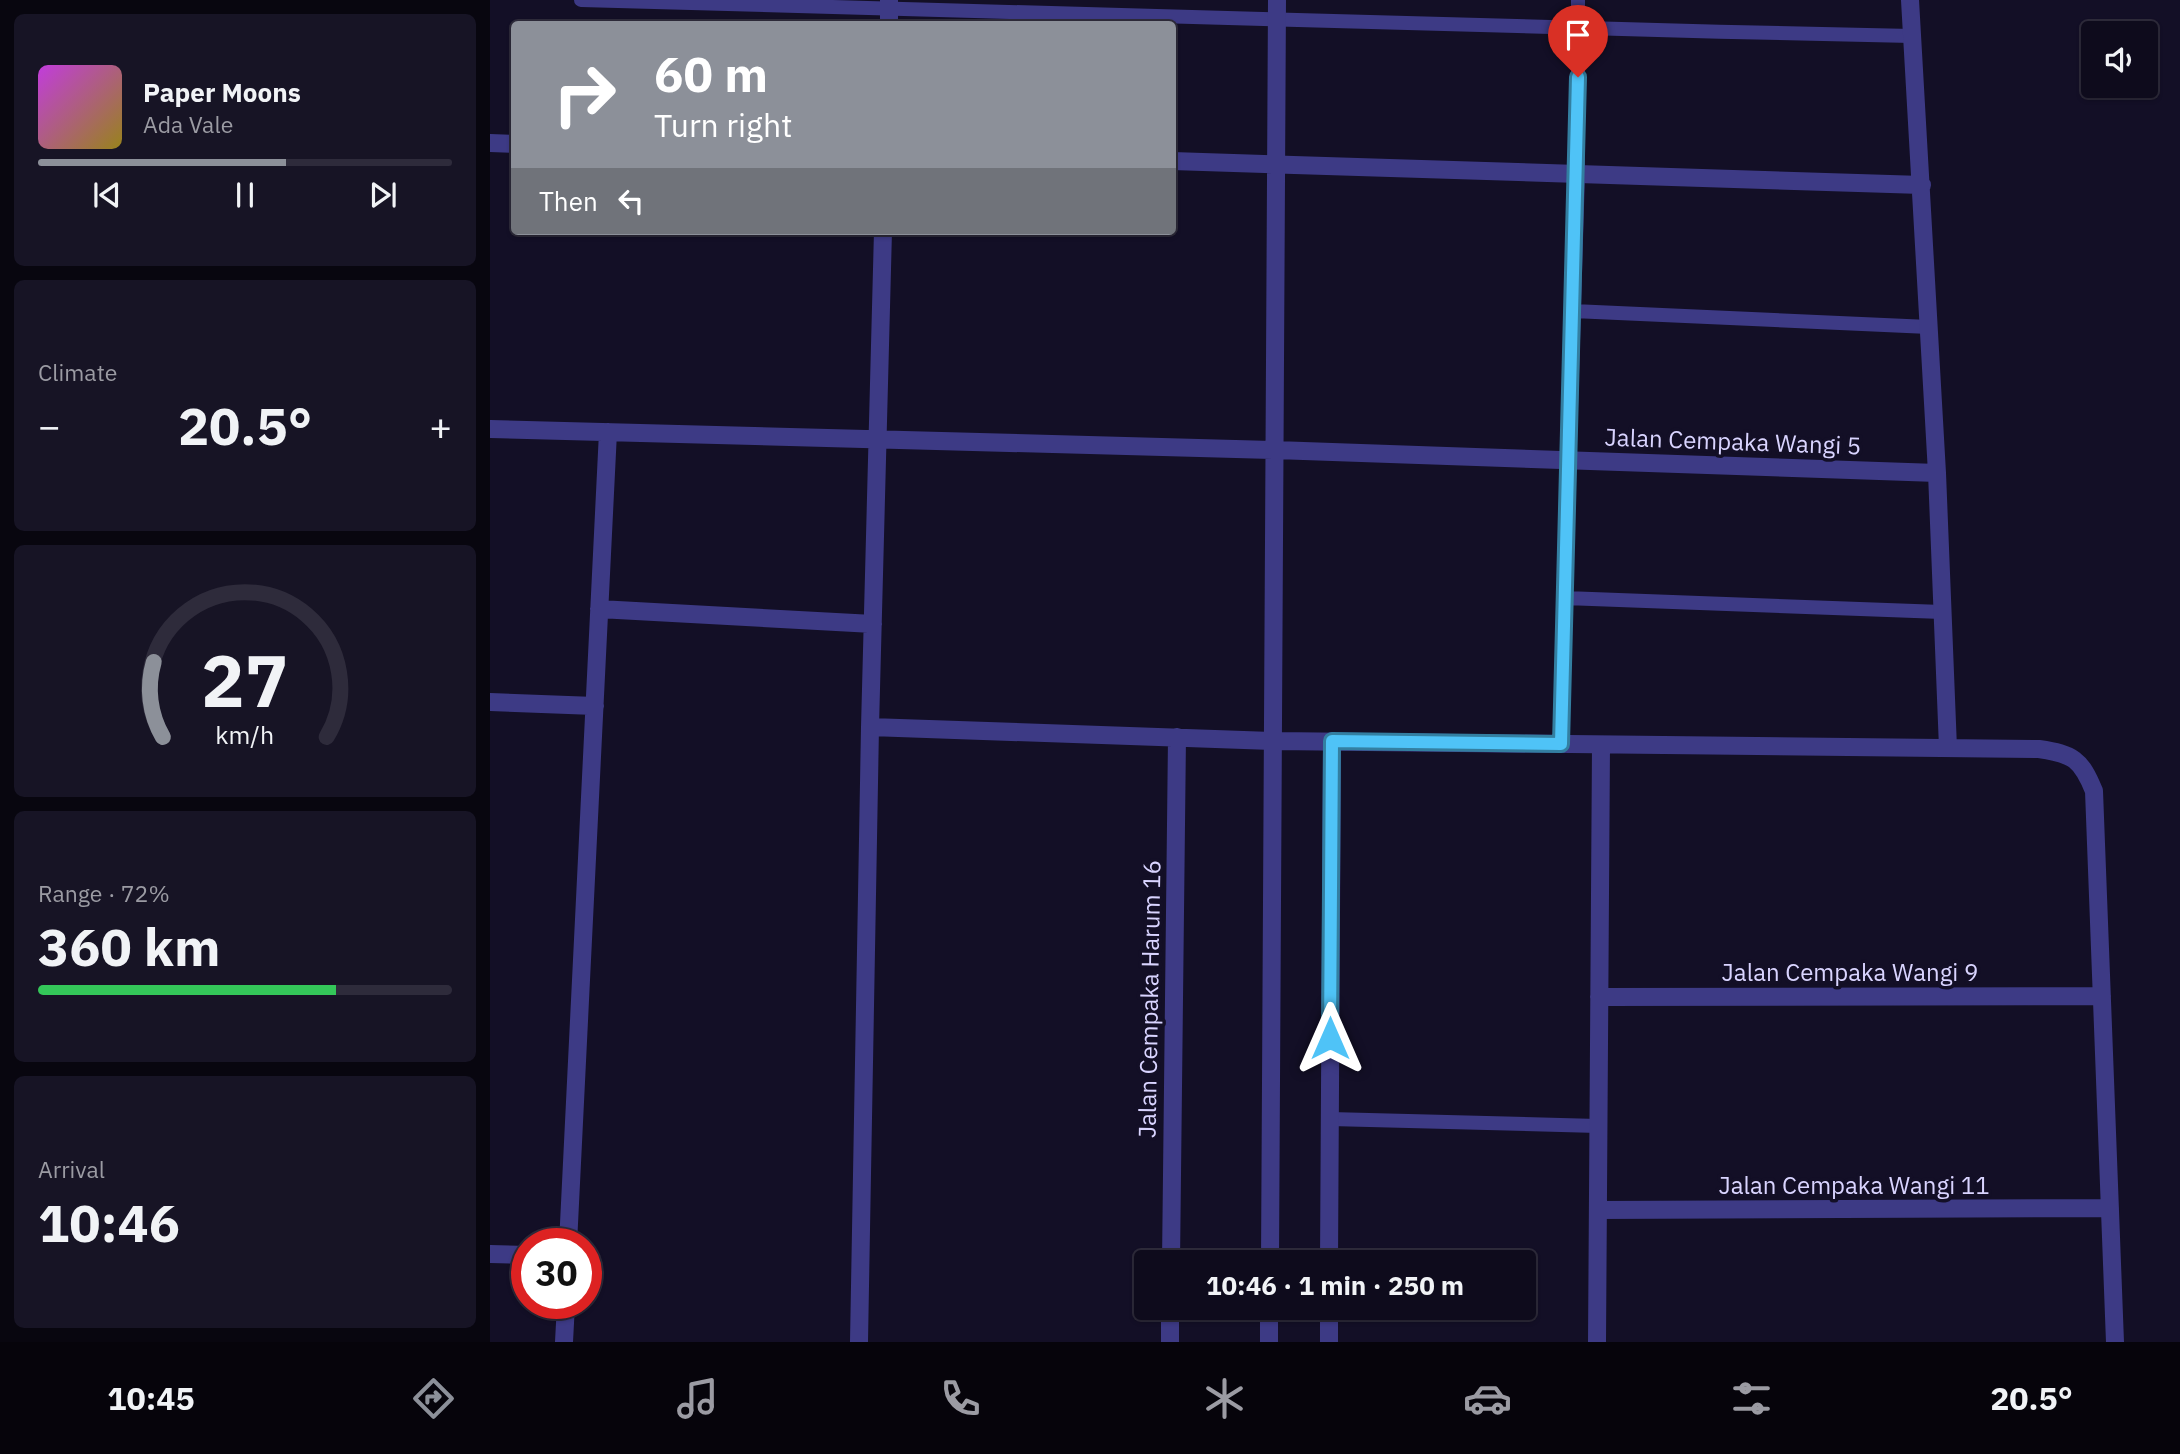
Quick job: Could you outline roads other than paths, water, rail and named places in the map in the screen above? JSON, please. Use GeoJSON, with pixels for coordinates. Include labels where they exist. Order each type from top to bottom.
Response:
{"type":"FeatureCollection","features":[{"type":"Feature","properties":{"kind":"street"},"geometry":{"type":"LineString","coordinates":[[1269,1250],[1277,0]]}},
{"type":"Feature","properties":{"kind":"street"},"geometry":{"type":"LineString","coordinates":[[1910,0],[1937,473],[1948,748]]}},
{"type":"Feature","properties":{"kind":"street"},"geometry":{"type":"LineString","coordinates":[[490,143],[511,144]]}},
{"type":"Feature","properties":{"kind":"street"},"geometry":{"type":"LineString","coordinates":[[1176,161],[1922,185]]}},
{"type":"Feature","properties":{"kind":"street"},"geometry":{"type":"LineString","coordinates":[[859,1342],[870,727],[883,235]]}},
{"type":"Feature","properties":{"kind":"street","name":"Jalan Cempaka Wangi 5"},"geometry":{"type":"LineString","coordinates":[[490,429],[1275,450],[1937,473]]}},
{"type":"Feature","properties":{"kind":"street"},"geometry":{"type":"LineString","coordinates":[[569,1228],[608,432]]}},
{"type":"Feature","properties":{"kind":"street"},"geometry":{"type":"LineString","coordinates":[[599,609],[873,624]]}},
{"type":"Feature","properties":{"kind":"street"},"geometry":{"type":"LineString","coordinates":[[490,702],[595,706]]}},
{"type":"Feature","properties":{"kind":"street"},"geometry":{"type":"LineString","coordinates":[[870,727],[1274,741],[2039,749],[2062,752],[2074,757],[2080,763],[2094,791],[2115,1342]]}},
{"type":"Feature","properties":{"kind":"street","name":"Jalan Cempaka Harum 16"},"geometry":{"type":"LineString","coordinates":[[1171,1250],[1177,737]]}},
{"type":"Feature","properties":{"kind":"street"},"geometry":{"type":"LineString","coordinates":[[1329,1250],[1332,741]]}},
{"type":"Feature","properties":{"kind":"street"},"geometry":{"type":"LineString","coordinates":[[1597,1342],[1601,745]]}},
{"type":"Feature","properties":{"kind":"street","name":"Jalan Cempaka Wangi 9"},"geometry":{"type":"LineString","coordinates":[[1599,997],[2102,996]]}},
{"type":"Feature","properties":{"kind":"street","name":"Jalan Cempaka Wangi 11"},"geometry":{"type":"LineString","coordinates":[[1598,1210],[2109,1208]]}},
{"type":"Feature","properties":{"kind":"street"},"geometry":{"type":"LineString","coordinates":[[490,1254],[511,1255]]}},
{"type":"Feature","properties":{"kind":"street"},"geometry":{"type":"LineString","coordinates":[[564,1342],[565,1319]]}},
{"type":"Feature","properties":{"kind":"street"},"geometry":{"type":"LineString","coordinates":[[1170,1320],[1170,1342]]}},
{"type":"Feature","properties":{"kind":"street"},"geometry":{"type":"LineString","coordinates":[[1269,1320],[1269,1342]]}},
{"type":"Feature","properties":{"kind":"street"},"geometry":{"type":"LineString","coordinates":[[1329,1320],[1329,1342]]}},
{"type":"Feature","properties":{"kind":"lane"},"geometry":{"type":"LineString","coordinates":[[580,0],[1912,36]]}},
{"type":"Feature","properties":{"kind":"lane"},"geometry":{"type":"LineString","coordinates":[[1561,744],[1577,173],[1578,0]]}},
{"type":"Feature","properties":{"kind":"lane"},"geometry":{"type":"LineString","coordinates":[[1573,311],[1929,327]]}},
{"type":"Feature","properties":{"kind":"lane"},"geometry":{"type":"LineString","coordinates":[[1565,598],[1942,612]]}},
{"type":"Feature","properties":{"kind":"lane"},"geometry":{"type":"LineString","coordinates":[[1330,1119],[1598,1126]]}}]}
